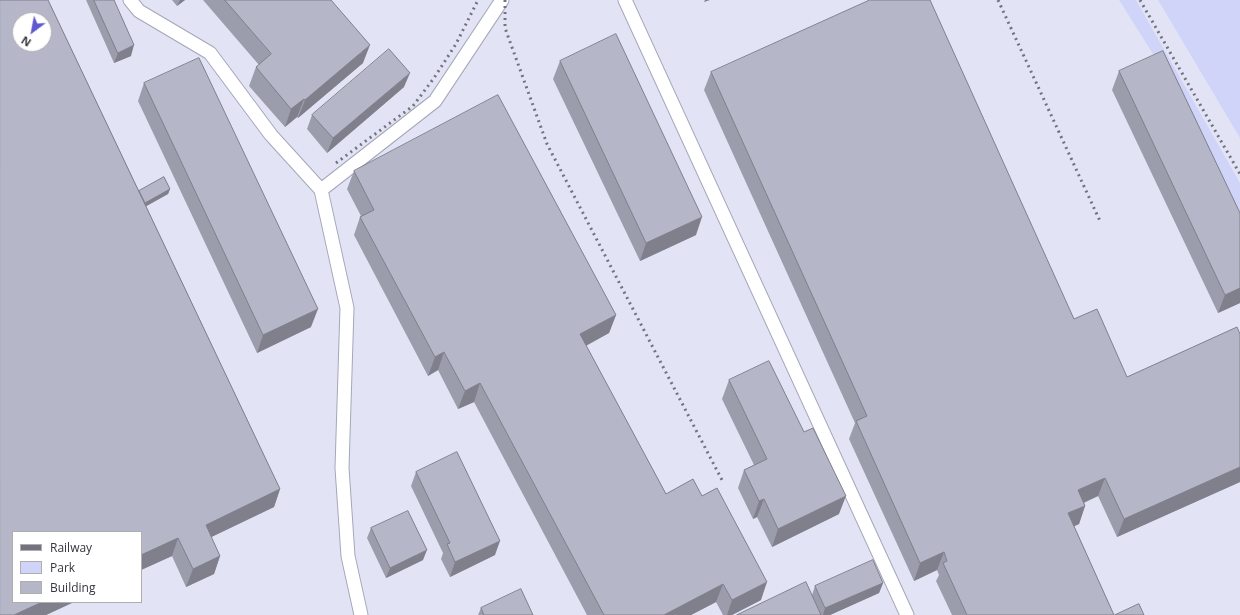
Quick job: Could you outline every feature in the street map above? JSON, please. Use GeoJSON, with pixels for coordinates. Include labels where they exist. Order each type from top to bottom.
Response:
{"type":"FeatureCollection","features":[{"type":"Feature","properties":{"kind":"lane"},"geometry":{"type":"LineString","coordinates":[[130,0],[140,11],[210,53],[271,135],[321,190],[347,308],[342,468],[348,556],[361,615]]}},
{"type":"Feature","properties":{"kind":"lane"},"geometry":{"type":"LineString","coordinates":[[321,190],[435,101],[502,0]]}},
{"type":"Feature","properties":{"kind":"lane"},"geometry":{"type":"LineString","coordinates":[[625,0],[907,615]]}},
{"type":"Feature","properties":{"kind":"green space"},"geometry":{"type":"Polygon","coordinates":[[[1119,0],[1136,0],[1240,183],[1240,229],[1160,65],[1119,0]]]}},
{"type":"Feature","properties":{"kind":"green space"},"geometry":{"type":"Polygon","coordinates":[[[1158,0],[1240,0],[1240,138],[1237,133],[1158,0]]]}},
{"type":"Feature","properties":{"kind":"building"},"geometry":{"type":"Polygon","coordinates":[[[0,0],[48,0],[280,489],[206,525],[220,556],[193,569],[178,538],[142,555],[142,531],[12,531],[12,603],[40,603],[14,615],[0,615],[0,0]]]}},
{"type":"Feature","properties":{"kind":"building"},"geometry":{"type":"Polygon","coordinates":[[[94,0],[114,0],[134,45],[118,53],[94,0]]]}},
{"type":"Feature","properties":{"kind":"building"},"geometry":{"type":"Polygon","coordinates":[[[225,0],[331,0],[370,45],[305,100],[304,99],[291,109],[256,67],[271,54],[225,0]]]}},
{"type":"Feature","properties":{"kind":"building"},"geometry":{"type":"Polygon","coordinates":[[[870,0],[930,0],[1074,319],[1097,309],[1127,377],[1237,327],[1240,334],[1240,467],[1124,519],[1105,478],[1078,490],[1085,506],[1068,513],[1114,615],[967,615],[943,563],[947,561],[944,552],[920,563],[856,421],[867,416],[711,72],[870,0]]]}},
{"type":"Feature","properties":{"kind":"building"},"geometry":{"type":"Polygon","coordinates":[[[616,34],[702,217],[646,243],[560,61],[616,34]]]}},
{"type":"Feature","properties":{"kind":"building"},"geometry":{"type":"Polygon","coordinates":[[[389,49],[410,73],[333,138],[312,115],[389,49]]]}},
{"type":"Feature","properties":{"kind":"building"},"geometry":{"type":"Polygon","coordinates":[[[1163,51],[1240,213],[1240,288],[1225,295],[1119,71],[1163,51]]]}},
{"type":"Feature","properties":{"kind":"building"},"geometry":{"type":"Polygon","coordinates":[[[199,58],[318,309],[263,335],[144,83],[199,58]]]}},
{"type":"Feature","properties":{"kind":"building"},"geometry":{"type":"Polygon","coordinates":[[[498,95],[616,315],[580,334],[666,494],[693,479],[702,496],[717,488],[767,582],[732,600],[723,584],[664,615],[604,615],[480,383],[465,391],[444,352],[435,357],[360,217],[374,210],[354,171],[498,95]]]}},
{"type":"Feature","properties":{"kind":"building"},"geometry":{"type":"Polygon","coordinates":[[[164,177],[170,189],[145,203],[139,191],[164,177]]]}},
{"type":"Feature","properties":{"kind":"building"},"geometry":{"type":"Polygon","coordinates":[[[769,361],[804,432],[813,428],[846,496],[778,529],[764,499],[759,501],[744,470],[767,459],[729,380],[769,361]]]}},
{"type":"Feature","properties":{"kind":"building"},"geometry":{"type":"Polygon","coordinates":[[[457,452],[500,541],[455,562],[447,544],[450,543],[416,472],[457,452]]]}},
{"type":"Feature","properties":{"kind":"building"},"geometry":{"type":"Polygon","coordinates":[[[408,511],[427,550],[390,568],[371,528],[408,511]]]}},
{"type":"Feature","properties":{"kind":"building"},"geometry":{"type":"Polygon","coordinates":[[[873,560],[883,583],[825,608],[815,586],[873,560]]]}},
{"type":"Feature","properties":{"kind":"building"},"geometry":{"type":"Polygon","coordinates":[[[806,582],[821,615],[737,615],[806,582]]]}},
{"type":"Feature","properties":{"kind":"building"},"geometry":{"type":"Polygon","coordinates":[[[521,589],[533,615],[484,615],[481,608],[521,589]]]}},
{"type":"Feature","properties":{"kind":"building"},"geometry":{"type":"Polygon","coordinates":[[[1139,604],[1144,615],[1115,615],[1139,604]]]}},
{"type":"Feature","properties":{"kind":"railway"},"geometry":{"type":"LineString","coordinates":[[336,163],[413,106],[434,78],[456,44],[478,0]]}},
{"type":"Feature","properties":{"kind":"railway"},"geometry":{"type":"LineString","coordinates":[[505,0],[505,28],[547,144],[723,482]]}},
{"type":"Feature","properties":{"kind":"railway"},"geometry":{"type":"LineString","coordinates":[[998,0],[1100,221]]}},
{"type":"Feature","properties":{"kind":"railway"},"geometry":{"type":"LineString","coordinates":[[1140,0],[1240,174]]}}]}
